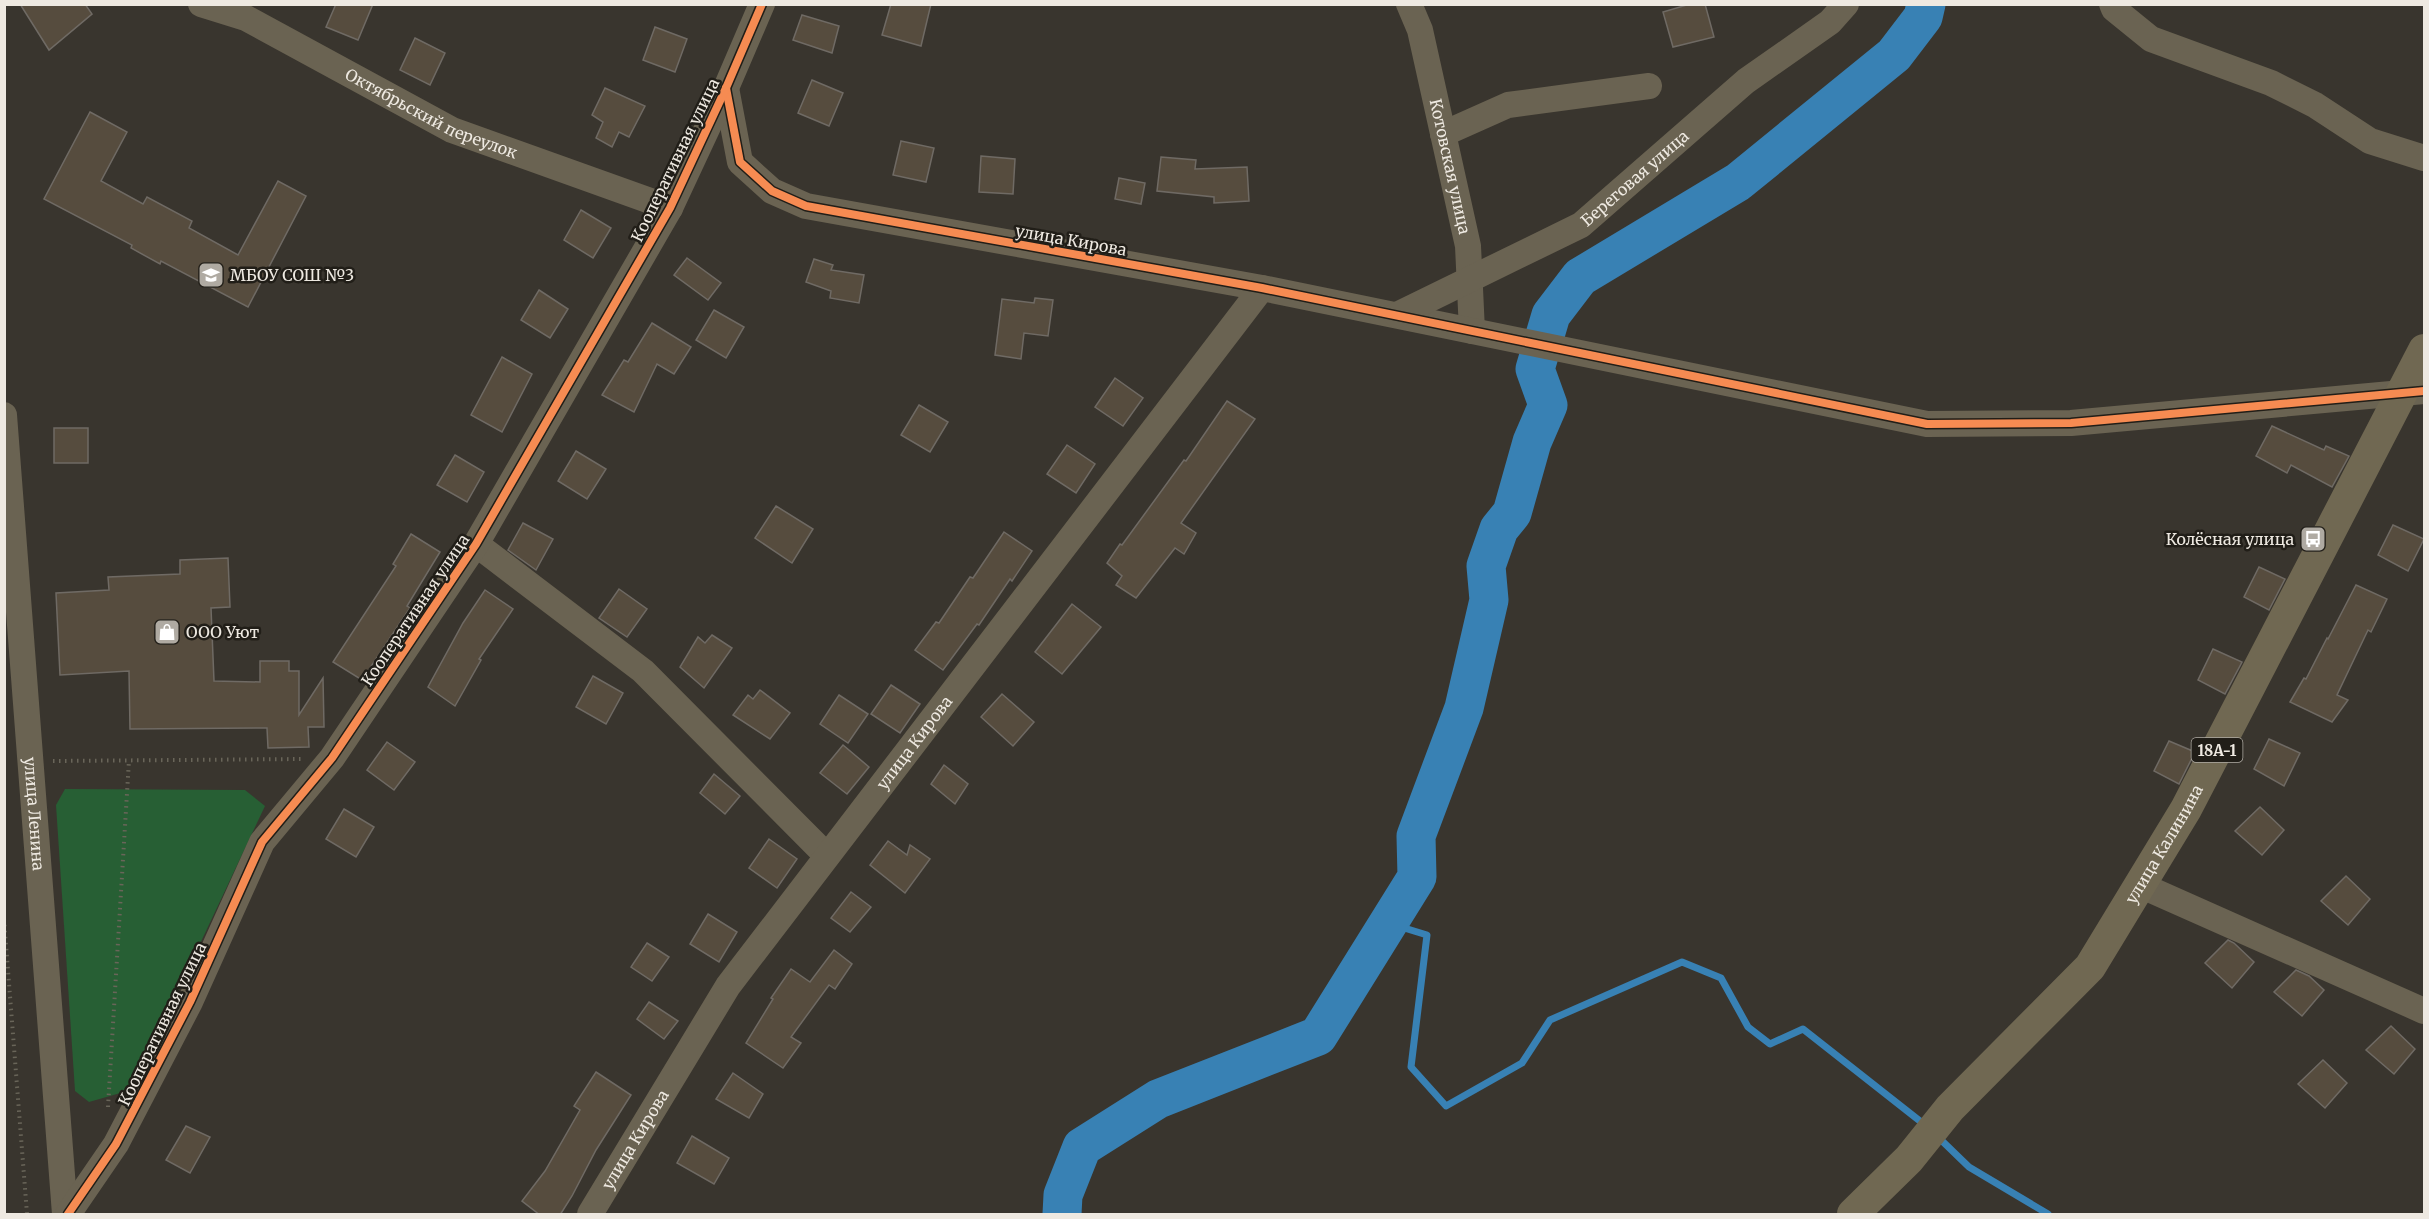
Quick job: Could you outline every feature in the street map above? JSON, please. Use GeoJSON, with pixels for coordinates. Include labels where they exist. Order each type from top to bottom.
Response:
{"type":"FeatureCollection","features":[{"type":"Feature","properties":{"kind":"main road","name":"улица Калинина"},"geometry":{"type":"LineString","coordinates":[[1853,1215],[1909,1159],[1950,1108],[2090,967],[2186,809],[2414,392],[2424,350]]}},
{"type":"Feature","properties":{"kind":"street","name":"Кооперативная улица"},"geometry":{"type":"LineString","coordinates":[[67,1215],[116,1144],[190,1002],[262,842],[332,758],[476,543],[670,208],[762,4]]}},
{"type":"Feature","properties":{"kind":"street","name":"Котовская улица"},"geometry":{"type":"LineString","coordinates":[[1409,4],[1420,30],[1468,246],[1478,332]]}},
{"type":"Feature","properties":{"kind":"street","name":"Береговая улица"},"geometry":{"type":"LineString","coordinates":[[1397,315],[1581,225],[1746,81],[1830,22],[1846,4]]}},
{"type":"Feature","properties":{"kind":"street"},"geometry":{"type":"LineString","coordinates":[[2112,4],[2114,9],[2151,39],[2271,83],[2315,105],[2370,141],[2424,158]]}},
{"type":"Feature","properties":{"kind":"street","name":"Октябрьский переулок"},"geometry":{"type":"LineString","coordinates":[[204,5],[246,18],[452,130],[670,208]]}},
{"type":"Feature","properties":{"kind":"street"},"geometry":{"type":"LineString","coordinates":[[1443,134],[1508,105],[1649,86]]}},
{"type":"Feature","properties":{"kind":"street","name":"улица Кирова"},"geometry":{"type":"LineString","coordinates":[[726,88],[740,162],[772,191],[806,206],[1262,288],[1927,424],[2071,423],[2414,392]]}},
{"type":"Feature","properties":{"kind":"street","name":"улица Кирова"},"geometry":{"type":"LineString","coordinates":[[590,1215],[728,986],[1262,288]]}},
{"type":"Feature","properties":{"kind":"street","name":"улица Ленина"},"geometry":{"type":"LineString","coordinates":[[4,415],[67,1215]]}},
{"type":"Feature","properties":{"kind":"street"},"geometry":{"type":"LineString","coordinates":[[476,543],[643,671],[827,856]]}},
{"type":"Feature","properties":{"kind":"street"},"geometry":{"type":"LineString","coordinates":[[2140,885],[2424,1011]]}},
{"type":"Feature","properties":{"kind":"path"},"geometry":{"type":"LineString","coordinates":[[31,761],[332,758]]}},
{"type":"Feature","properties":{"kind":"path"},"geometry":{"type":"LineString","coordinates":[[116,1144],[107,1102],[129,760]]}},
{"type":"Feature","properties":{"kind":"path"},"geometry":{"type":"LineString","coordinates":[[4,919],[27,1215]]}},
{"type":"Feature","properties":{"kind":"green space"},"geometry":{"type":"Polygon","coordinates":[[[65,789],[245,790],[265,806],[131,1090],[89,1102],[75,1091],[56,805],[65,789]]]}},
{"type":"Feature","properties":{"kind":"building"},"geometry":{"type":"Polygon","coordinates":[[[20,4],[85,4],[92,14],[49,50],[20,4]]]}},
{"type":"Feature","properties":{"kind":"building"},"geometry":{"type":"Polygon","coordinates":[[[336,4],[373,4],[358,40],[326,27],[336,4]]]}},
{"type":"Feature","properties":{"kind":"building"},"geometry":{"type":"Polygon","coordinates":[[[891,4],[931,4],[921,46],[882,35],[891,4]]]}},
{"type":"Feature","properties":{"kind":"building"},"geometry":{"type":"Polygon","coordinates":[[[1690,4],[1705,4],[1714,37],[1673,47],[1663,12],[1690,4]]]}},
{"type":"Feature","properties":{"kind":"building"},"geometry":{"type":"Polygon","coordinates":[[[802,15],[839,26],[832,53],[793,40],[802,15]]]}},
{"type":"Feature","properties":{"kind":"building"},"geometry":{"type":"Polygon","coordinates":[[[655,27],[687,39],[675,72],[643,60],[655,27]]]}},
{"type":"Feature","properties":{"kind":"building"},"geometry":{"type":"Polygon","coordinates":[[[415,38],[445,53],[430,85],[400,70],[415,38]]]}},
{"type":"Feature","properties":{"kind":"building"},"geometry":{"type":"Polygon","coordinates":[[[812,80],[843,93],[829,126],[798,113],[812,80]]]}},
{"type":"Feature","properties":{"kind":"building"},"geometry":{"type":"Polygon","coordinates":[[[605,88],[645,106],[629,137],[619,132],[612,147],[596,138],[603,122],[592,115],[605,88]]]}},
{"type":"Feature","properties":{"kind":"building"},"geometry":{"type":"Polygon","coordinates":[[[90,112],[127,132],[101,181],[143,204],[147,197],[192,221],[189,228],[238,255],[278,181],[306,196],[248,307],[161,261],[160,264],[131,248],[132,245],[44,199],[90,112]]]}},
{"type":"Feature","properties":{"kind":"building"},"geometry":{"type":"Polygon","coordinates":[[[901,141],[934,148],[926,182],[893,175],[901,141]]]}},
{"type":"Feature","properties":{"kind":"building"},"geometry":{"type":"Polygon","coordinates":[[[981,156],[1015,159],[1013,194],[979,192],[981,156]]]}},
{"type":"Feature","properties":{"kind":"building"},"geometry":{"type":"Polygon","coordinates":[[[1161,157],[1196,160],[1195,169],[1247,167],[1249,201],[1214,203],[1214,197],[1157,191],[1161,157]]]}},
{"type":"Feature","properties":{"kind":"building"},"geometry":{"type":"Polygon","coordinates":[[[1119,178],[1145,183],[1141,204],[1115,199],[1119,178]]]}},
{"type":"Feature","properties":{"kind":"building"},"geometry":{"type":"Polygon","coordinates":[[[581,210],[611,228],[593,258],[564,240],[581,210]]]}},
{"type":"Feature","properties":{"kind":"building"},"geometry":{"type":"Polygon","coordinates":[[[687,258],[721,283],[708,300],[674,275],[687,258]]]}},
{"type":"Feature","properties":{"kind":"building"},"geometry":{"type":"Polygon","coordinates":[[[814,259],[833,265],[831,270],[864,275],[859,303],[830,298],[831,291],[806,282],[814,259]]]}},
{"type":"Feature","properties":{"kind":"building"},"geometry":{"type":"Polygon","coordinates":[[[539,290],[568,309],[550,338],[521,320],[539,290]]]}},
{"type":"Feature","properties":{"kind":"building"},"geometry":{"type":"Polygon","coordinates":[[[1035,298],[1053,300],[1048,336],[1024,333],[1021,359],[995,355],[1002,299],[1034,303],[1035,298]]]}},
{"type":"Feature","properties":{"kind":"building"},"geometry":{"type":"Polygon","coordinates":[[[714,310],[744,327],[726,358],[696,340],[714,310]]]}},
{"type":"Feature","properties":{"kind":"building"},"geometry":{"type":"Polygon","coordinates":[[[652,323],[691,347],[674,374],[657,364],[634,412],[602,395],[624,360],[628,362],[652,323]]]}},
{"type":"Feature","properties":{"kind":"building"},"geometry":{"type":"Polygon","coordinates":[[[502,357],[532,374],[502,432],[471,415],[502,357]]]}},
{"type":"Feature","properties":{"kind":"building"},"geometry":{"type":"Polygon","coordinates":[[[1115,378],[1143,398],[1123,426],[1095,407],[1115,378]]]}},
{"type":"Feature","properties":{"kind":"building"},"geometry":{"type":"Polygon","coordinates":[[[1227,401],[1255,419],[1181,523],[1196,533],[1184,554],[1175,548],[1136,598],[1116,585],[1122,576],[1107,563],[1184,460],[1186,461],[1227,401]]]}},
{"type":"Feature","properties":{"kind":"building"},"geometry":{"type":"Polygon","coordinates":[[[919,405],[948,422],[930,452],[901,435],[919,405]]]}},
{"type":"Feature","properties":{"kind":"building"},"geometry":{"type":"Polygon","coordinates":[[[2272,426],[2324,450],[2326,446],[2349,456],[2332,487],[2291,465],[2287,473],[2256,456],[2272,426]]]}},
{"type":"Feature","properties":{"kind":"building"},"geometry":{"type":"Polygon","coordinates":[[[54,428],[88,428],[88,463],[54,463],[54,428]]]}},
{"type":"Feature","properties":{"kind":"building"},"geometry":{"type":"Polygon","coordinates":[[[1067,445],[1095,464],[1076,493],[1047,474],[1067,445]]]}},
{"type":"Feature","properties":{"kind":"building"},"geometry":{"type":"Polygon","coordinates":[[[576,451],[606,469],[587,499],[558,481],[576,451]]]}},
{"type":"Feature","properties":{"kind":"building"},"geometry":{"type":"Polygon","coordinates":[[[455,455],[484,472],[467,502],[437,485],[455,455]]]}},
{"type":"Feature","properties":{"kind":"building"},"geometry":{"type":"Polygon","coordinates":[[[776,506],[813,529],[792,563],[755,538],[776,506]]]}},
{"type":"Feature","properties":{"kind":"building"},"geometry":{"type":"Polygon","coordinates":[[[523,523],[553,539],[536,570],[508,550],[523,523]]]}},
{"type":"Feature","properties":{"kind":"building"},"geometry":{"type":"Polygon","coordinates":[[[2393,525],[2424,539],[2408,571],[2378,555],[2393,525]]]}},
{"type":"Feature","properties":{"kind":"building"},"geometry":{"type":"Polygon","coordinates":[[[1004,532],[1032,551],[1012,581],[1010,579],[979,625],[977,624],[943,670],[915,650],[936,622],[939,623],[970,577],[973,578],[1004,532]]]}},
{"type":"Feature","properties":{"kind":"building"},"geometry":{"type":"Polygon","coordinates":[[[411,534],[440,552],[407,606],[410,608],[362,680],[333,662],[396,566],[393,564],[411,534]]]}},
{"type":"Feature","properties":{"kind":"building"},"geometry":{"type":"Polygon","coordinates":[[[228,558],[230,607],[211,608],[214,681],[260,682],[260,661],[289,661],[289,671],[299,671],[299,715],[323,678],[324,727],[308,727],[309,747],[268,748],[267,728],[130,729],[129,671],[60,675],[56,593],[109,590],[108,577],[180,574],[180,560],[228,558]]]}},
{"type":"Feature","properties":{"kind":"building"},"geometry":{"type":"Polygon","coordinates":[[[2259,567],[2285,579],[2269,610],[2244,597],[2259,567]]]}},
{"type":"Feature","properties":{"kind":"building"},"geometry":{"type":"Polygon","coordinates":[[[2356,585],[2387,599],[2371,632],[2368,630],[2337,695],[2348,700],[2332,722],[2290,702],[2304,678],[2306,679],[2356,585]]]}},
{"type":"Feature","properties":{"kind":"building"},"geometry":{"type":"Polygon","coordinates":[[[619,589],[647,609],[627,637],[599,618],[619,589]]]}},
{"type":"Feature","properties":{"kind":"building"},"geometry":{"type":"Polygon","coordinates":[[[485,590],[513,609],[479,659],[481,660],[455,706],[428,687],[463,623],[485,590]]]}},
{"type":"Feature","properties":{"kind":"building"},"geometry":{"type":"Polygon","coordinates":[[[1072,604],[1101,627],[1062,674],[1035,652],[1072,604]]]}},
{"type":"Feature","properties":{"kind":"building"},"geometry":{"type":"Polygon","coordinates":[[[712,635],[732,648],[704,688],[680,667],[698,637],[705,643],[712,635]]]}},
{"type":"Feature","properties":{"kind":"building"},"geometry":{"type":"Polygon","coordinates":[[[2213,649],[2242,662],[2225,694],[2198,680],[2213,649]]]}},
{"type":"Feature","properties":{"kind":"building"},"geometry":{"type":"Polygon","coordinates":[[[593,676],[623,693],[606,724],[576,707],[593,676]]]}},
{"type":"Feature","properties":{"kind":"building"},"geometry":{"type":"Polygon","coordinates":[[[891,685],[920,704],[900,733],[871,714],[891,685]]]}},
{"type":"Feature","properties":{"kind":"building"},"geometry":{"type":"Polygon","coordinates":[[[760,690],[790,713],[770,739],[733,715],[748,695],[753,699],[760,690]]]}},
{"type":"Feature","properties":{"kind":"building"},"geometry":{"type":"Polygon","coordinates":[[[1002,694],[1034,722],[1013,746],[981,717],[1002,694]]]}},
{"type":"Feature","properties":{"kind":"building"},"geometry":{"type":"Polygon","coordinates":[[[839,695],[868,714],[848,743],[820,724],[839,695]]]}},
{"type":"Feature","properties":{"kind":"building"},"geometry":{"type":"Polygon","coordinates":[[[2269,739],[2300,753],[2284,786],[2254,769],[2269,739]]]}},
{"type":"Feature","properties":{"kind":"building"},"geometry":{"type":"Polygon","coordinates":[[[2169,741],[2195,752],[2179,784],[2154,771],[2169,741]]]}},
{"type":"Feature","properties":{"kind":"building"},"geometry":{"type":"Polygon","coordinates":[[[387,742],[415,762],[394,790],[367,770],[387,742]]]}},
{"type":"Feature","properties":{"kind":"building"},"geometry":{"type":"Polygon","coordinates":[[[843,745],[869,767],[847,794],[820,773],[843,745]]]}},
{"type":"Feature","properties":{"kind":"building"},"geometry":{"type":"Polygon","coordinates":[[[944,765],[968,784],[955,804],[931,784],[944,765]]]}},
{"type":"Feature","properties":{"kind":"building"},"geometry":{"type":"Polygon","coordinates":[[[714,774],[740,796],[725,814],[700,793],[714,774]]]}},
{"type":"Feature","properties":{"kind":"building"},"geometry":{"type":"Polygon","coordinates":[[[2260,807],[2284,830],[2262,855],[2235,831],[2260,807]]]}},
{"type":"Feature","properties":{"kind":"building"},"geometry":{"type":"Polygon","coordinates":[[[344,809],[374,827],[356,857],[326,839],[344,809]]]}},
{"type":"Feature","properties":{"kind":"building"},"geometry":{"type":"Polygon","coordinates":[[[769,839],[797,859],[777,888],[749,868],[769,839]]]}},
{"type":"Feature","properties":{"kind":"building"},"geometry":{"type":"Polygon","coordinates":[[[888,841],[907,855],[910,845],[930,859],[905,893],[870,865],[888,841]]]}},
{"type":"Feature","properties":{"kind":"building"},"geometry":{"type":"Polygon","coordinates":[[[2346,876],[2370,899],[2348,925],[2321,901],[2346,876]]]}},
{"type":"Feature","properties":{"kind":"building"},"geometry":{"type":"Polygon","coordinates":[[[851,892],[871,907],[850,932],[831,918],[851,892]]]}},
{"type":"Feature","properties":{"kind":"building"},"geometry":{"type":"Polygon","coordinates":[[[708,914],[737,932],[719,962],[690,944],[708,914]]]}},
{"type":"Feature","properties":{"kind":"building"},"geometry":{"type":"Polygon","coordinates":[[[2228,940],[2254,962],[2232,988],[2205,963],[2228,940]]]}},
{"type":"Feature","properties":{"kind":"building"},"geometry":{"type":"Polygon","coordinates":[[[647,943],[669,957],[652,981],[631,967],[647,943]]]}},
{"type":"Feature","properties":{"kind":"building"},"geometry":{"type":"Polygon","coordinates":[[[834,950],[852,964],[835,989],[829,985],[791,1037],[801,1043],[783,1068],[746,1043],[773,999],[771,998],[791,969],[810,982],[834,950]]]}},
{"type":"Feature","properties":{"kind":"building"},"geometry":{"type":"Polygon","coordinates":[[[2296,970],[2309,976],[2324,990],[2302,1016],[2274,992],[2296,970]]]}},
{"type":"Feature","properties":{"kind":"building"},"geometry":{"type":"Polygon","coordinates":[[[649,1002],[678,1021],[664,1039],[637,1019],[649,1002]]]}},
{"type":"Feature","properties":{"kind":"building"},"geometry":{"type":"Polygon","coordinates":[[[2391,1026],[2415,1049],[2394,1074],[2366,1050],[2391,1026]]]}},
{"type":"Feature","properties":{"kind":"building"},"geometry":{"type":"Polygon","coordinates":[[[2323,1060],[2347,1083],[2325,1108],[2298,1084],[2323,1060]]]}},
{"type":"Feature","properties":{"kind":"building"},"geometry":{"type":"Polygon","coordinates":[[[596,1072],[631,1095],[596,1150],[560,1215],[540,1215],[522,1201],[545,1171],[580,1110],[574,1106],[596,1072]]]}},
{"type":"Feature","properties":{"kind":"building"},"geometry":{"type":"Polygon","coordinates":[[[733,1073],[763,1094],[749,1118],[716,1099],[733,1073]]]}},
{"type":"Feature","properties":{"kind":"building"},"geometry":{"type":"Polygon","coordinates":[[[186,1126],[210,1137],[190,1173],[166,1160],[186,1126]]]}},
{"type":"Feature","properties":{"kind":"building"},"geometry":{"type":"Polygon","coordinates":[[[692,1136],[729,1158],[714,1184],[677,1163],[692,1136]]]}},
{"type":"Feature","properties":{"kind":"waterway"},"geometry":{"type":"LineString","coordinates":[[1062,1214],[1063,1195],[1082,1147],[1158,1099],[1318,1036],[1417,877],[1416,836],[1464,708],[1489,600],[1486,566],[1499,529],[1512,513],[1532,442],[1548,405],[1535,369],[1551,315],[1580,277],[1738,182],[1894,55],[1923,17],[1926,4]]}},
{"type":"Feature","properties":{"kind":"waterway"},"geometry":{"type":"LineString","coordinates":[[1388,923],[1427,935],[1411,1067],[1446,1106],[1522,1063],[1550,1020],[1682,962],[1721,978],[1748,1027],[1770,1044],[1803,1029],[1925,1125]]}},
{"type":"Feature","properties":{"kind":"waterway"},"geometry":{"type":"LineString","coordinates":[[1938,1137],[1969,1167],[2048,1214]]}},
{"type":"Feature","properties":{"kind":"cycle path"},"geometry":{"type":"LineString","coordinates":[[68,1214],[116,1144],[190,1002],[262,842],[332,758],[476,544],[670,208],[762,4]]}},
{"type":"Feature","properties":{"kind":"cycle path"},"geometry":{"type":"LineString","coordinates":[[726,88],[740,162],[772,191],[806,206],[1262,288],[1927,424],[2071,423],[2424,391]]}},
{"type":"Feature","properties":{"kind":"place","name":"МБОУ СОШ №3"},"geometry":{"type":"Point","coordinates":[211,275]}},
{"type":"Feature","properties":{"kind":"place","name":"Колёсная улица"},"geometry":{"type":"Point","coordinates":[2313,539]}},
{"type":"Feature","properties":{"kind":"place","name":"ООО Уют"},"geometry":{"type":"Point","coordinates":[167,632]}}]}
